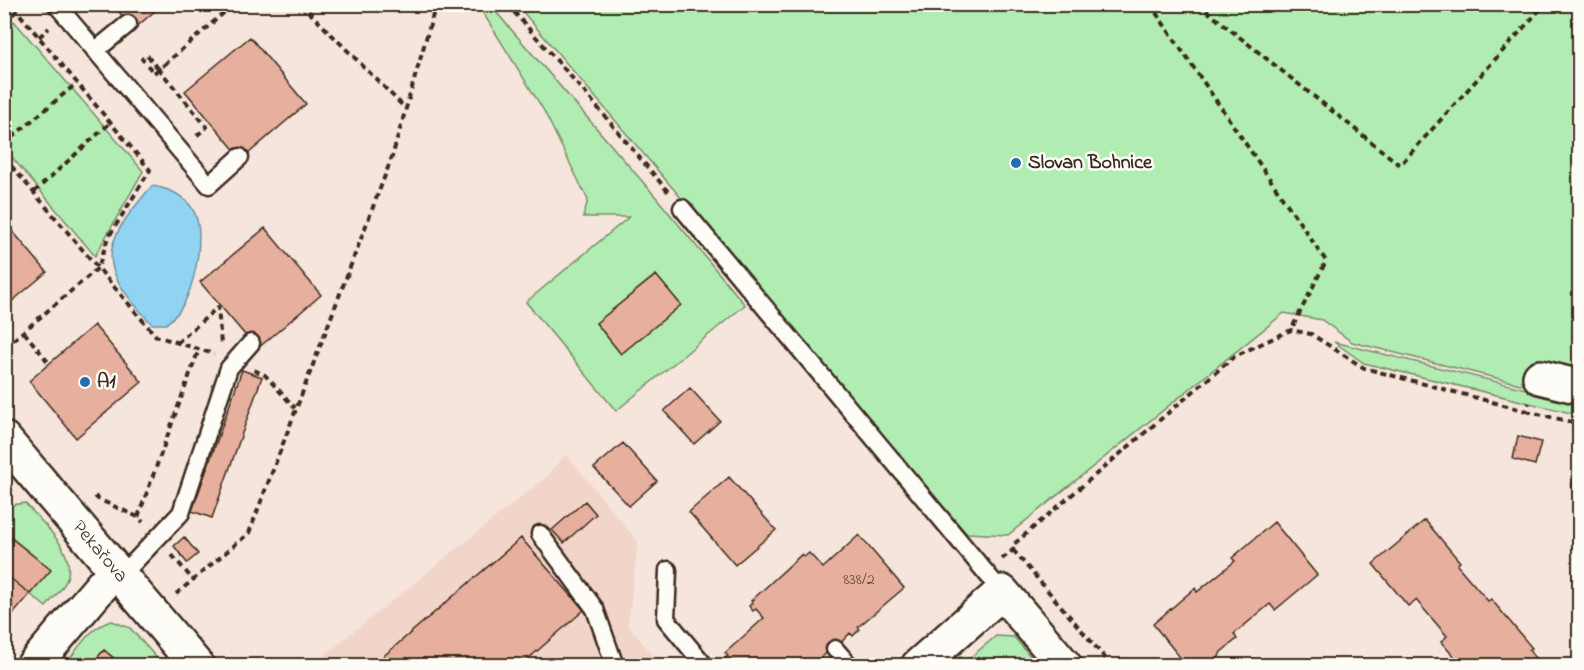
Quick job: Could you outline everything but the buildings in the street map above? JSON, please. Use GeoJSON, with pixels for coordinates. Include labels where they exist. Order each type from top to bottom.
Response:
{"type":"FeatureCollection","features":[{"type":"Feature","properties":{"kind":"street"},"geometry":{"type":"LineString","coordinates":[[1540,377],[1580,387]]}},
{"type":"Feature","properties":{"kind":"street","name":"Pekařova"},"geometry":{"type":"LineString","coordinates":[[7,447],[197,666]]}},
{"type":"Feature","properties":{"kind":"street"},"geometry":{"type":"LineString","coordinates":[[33,666],[118,573]]}},
{"type":"Feature","properties":{"kind":"street"},"geometry":{"type":"LineString","coordinates":[[918,666],[1000,578],[1065,666]]}},
{"type":"Feature","properties":{"kind":"lane"},"geometry":{"type":"LineString","coordinates":[[56,4],[209,184],[240,157]]}},
{"type":"Feature","properties":{"kind":"lane"},"geometry":{"type":"LineString","coordinates":[[95,51],[128,24]]}},
{"type":"Feature","properties":{"kind":"lane"},"geometry":{"type":"LineString","coordinates":[[681,208],[1000,578]]}},
{"type":"Feature","properties":{"kind":"lane"},"geometry":{"type":"LineString","coordinates":[[118,573],[158,538],[182,513],[229,368],[228,359],[251,343]]}},
{"type":"Feature","properties":{"kind":"lane"},"geometry":{"type":"LineString","coordinates":[[540,534],[595,609],[615,666]]}},
{"type":"Feature","properties":{"kind":"lane"},"geometry":{"type":"LineString","coordinates":[[668,570],[666,619],[705,666]]}},
{"type":"Feature","properties":{"kind":"lane"},"geometry":{"type":"LineString","coordinates":[[836,649],[850,666]]}},
{"type":"Feature","properties":{"kind":"path"},"geometry":{"type":"LineString","coordinates":[[179,150],[207,127],[158,68],[147,55],[142,59],[154,73],[164,65],[234,4]]}},
{"type":"Feature","properties":{"kind":"path"},"geometry":{"type":"LineString","coordinates":[[301,4],[407,110]]}},
{"type":"Feature","properties":{"kind":"path"},"geometry":{"type":"LineString","coordinates":[[152,613],[249,533],[392,156],[436,4]]}},
{"type":"Feature","properties":{"kind":"path"},"geometry":{"type":"LineString","coordinates":[[507,4],[588,96],[681,208]]}},
{"type":"Feature","properties":{"kind":"path"},"geometry":{"type":"LineString","coordinates":[[1150,4],[1326,261],[1291,330]]}},
{"type":"Feature","properties":{"kind":"path"},"geometry":{"type":"LineString","coordinates":[[1198,4],[1400,165],[1545,4]]}},
{"type":"Feature","properties":{"kind":"path"},"geometry":{"type":"LineString","coordinates":[[4,21],[16,11],[150,170],[108,238],[98,268],[4,348]]}},
{"type":"Feature","properties":{"kind":"path"},"geometry":{"type":"LineString","coordinates":[[4,144],[77,83]]}},
{"type":"Feature","properties":{"kind":"path"},"geometry":{"type":"LineString","coordinates":[[33,192],[110,123]]}},
{"type":"Feature","properties":{"kind":"path"},"geometry":{"type":"LineString","coordinates":[[5,161],[156,336],[228,359],[265,375],[295,408]]}},
{"type":"Feature","properties":{"kind":"path"},"geometry":{"type":"LineString","coordinates":[[177,343],[218,308],[228,359]]}},
{"type":"Feature","properties":{"kind":"path"},"geometry":{"type":"LineString","coordinates":[[1000,578],[1014,544],[1235,356],[1291,330],[1311,334],[1364,368],[1580,424]]}},
{"type":"Feature","properties":{"kind":"path"},"geometry":{"type":"LineString","coordinates":[[24,332],[50,363]]}},
{"type":"Feature","properties":{"kind":"path"},"geometry":{"type":"LineString","coordinates":[[138,517],[199,349]]}},
{"type":"Feature","properties":{"kind":"path"},"geometry":{"type":"LineString","coordinates":[[1526,411],[1540,377]]}},
{"type":"Feature","properties":{"kind":"path"},"geometry":{"type":"LineString","coordinates":[[90,490],[98,499],[138,517],[193,580]]}},
{"type":"Feature","properties":{"kind":"path"},"geometry":{"type":"LineString","coordinates":[[1012,550],[1112,666]]}},
{"type":"Feature","properties":{"kind":"shaded area"},"geometry":{"type":"Polygon","coordinates":[[[566,454],[638,542],[628,625],[661,665],[311,666],[546,477],[566,454]]]}},
{"type":"Feature","properties":{"kind":"green space"},"geometry":{"type":"Polygon","coordinates":[[[478,5],[490,5],[655,196],[745,305],[616,411],[526,302],[629,217],[583,217],[588,200],[543,109],[478,5]],[[655,275],[596,323],[621,354],[681,305],[655,275]]]}},
{"type":"Feature","properties":{"kind":"green space"},"geometry":{"type":"Polygon","coordinates":[[[517,5],[1579,5],[1579,376],[1528,386],[1352,342],[1322,320],[1284,313],[1008,535],[966,533],[517,5]]]}},
{"type":"Feature","properties":{"kind":"green space"},"geometry":{"type":"Polygon","coordinates":[[[14,21],[143,171],[95,256],[5,149],[5,30],[14,21]]]}},
{"type":"Feature","properties":{"kind":"green space"},"geometry":{"type":"Polygon","coordinates":[[[1334,342],[1579,402],[1579,415],[1364,363],[1334,342]]]}},
{"type":"Feature","properties":{"kind":"green space"},"geometry":{"type":"Polygon","coordinates":[[[25,503],[57,539],[67,560],[69,570],[66,581],[46,607],[30,594],[50,569],[7,534],[5,536],[5,506],[25,503]]]}},
{"type":"Feature","properties":{"kind":"green space"},"geometry":{"type":"Polygon","coordinates":[[[112,621],[130,628],[163,665],[123,665],[104,650],[96,659],[99,662],[96,665],[64,666],[91,633],[112,621]]]}},
{"type":"Feature","properties":{"kind":"green space"},"geometry":{"type":"Polygon","coordinates":[[[996,636],[1014,637],[1038,665],[943,666],[957,654],[966,661],[996,636]]]}},
{"type":"Feature","properties":{"kind":"water"},"geometry":{"type":"Polygon","coordinates":[[[152,186],[174,192],[184,199],[192,208],[199,231],[197,260],[190,290],[178,313],[166,324],[152,324],[134,304],[113,270],[111,256],[114,241],[122,225],[152,186]]]}},
{"type":"Feature","properties":{"kind":"place","name":"Slovan Bohnice"},"geometry":{"type":"Point","coordinates":[1016,163]}},
{"type":"Feature","properties":{"kind":"place","name":"A1"},"geometry":{"type":"Point","coordinates":[85,382]}}]}
